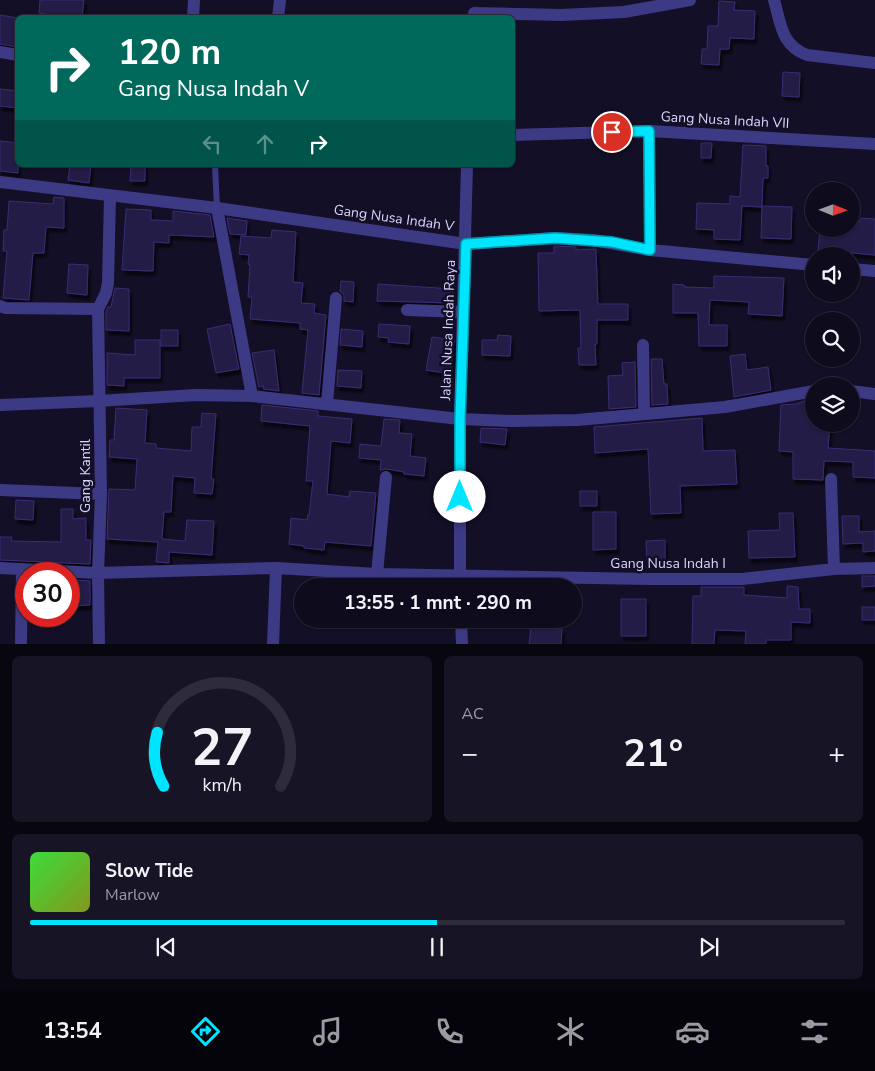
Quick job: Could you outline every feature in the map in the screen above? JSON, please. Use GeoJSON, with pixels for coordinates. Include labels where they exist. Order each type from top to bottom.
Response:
{"type":"FeatureCollection","features":[{"type":"Feature","properties":{"kind":"street"},"geometry":{"type":"LineString","coordinates":[[193,15],[194,0]]}},
{"type":"Feature","properties":{"kind":"street"},"geometry":{"type":"LineString","coordinates":[[278,15],[280,0]]}},
{"type":"Feature","properties":{"kind":"street"},"geometry":{"type":"LineString","coordinates":[[474,10],[561,14],[624,12],[690,0]]}},
{"type":"Feature","properties":{"kind":"street"},"geometry":{"type":"LineString","coordinates":[[774,0],[785,38],[798,51],[807,55],[875,63]]}},
{"type":"Feature","properties":{"kind":"street"},"geometry":{"type":"LineString","coordinates":[[0,52],[15,54]]}},
{"type":"Feature","properties":{"kind":"street"},"geometry":{"type":"LineString","coordinates":[[649,131],[650,250]]}},
{"type":"Feature","properties":{"kind":"street","name":"Gang Nusa Indah VII"},"geometry":{"type":"LineString","coordinates":[[515,136],[649,131],[875,144]]}},
{"type":"Feature","properties":{"kind":"street","name":"Jalan Nusa Indah Raya"},"geometry":{"type":"LineString","coordinates":[[460,578],[460,419],[468,167]]}},
{"type":"Feature","properties":{"kind":"street","name":"Gang Nusa Indah V"},"geometry":{"type":"LineString","coordinates":[[0,182],[218,208],[466,244],[555,238],[612,242],[650,250],[805,264]]}},
{"type":"Feature","properties":{"kind":"street"},"geometry":{"type":"LineString","coordinates":[[0,306],[5,308],[98,309],[108,284],[110,196]]}},
{"type":"Feature","properties":{"kind":"street"},"geometry":{"type":"LineString","coordinates":[[218,208],[252,396]]}},
{"type":"Feature","properties":{"kind":"street"},"geometry":{"type":"LineString","coordinates":[[860,270],[875,272]]}},
{"type":"Feature","properties":{"kind":"street"},"geometry":{"type":"LineString","coordinates":[[327,403],[336,298]]}},
{"type":"Feature","properties":{"kind":"street","name":"Gang Kantil"},"geometry":{"type":"LineString","coordinates":[[98,309],[98,402],[101,494],[98,573],[99,644]]}},
{"type":"Feature","properties":{"kind":"street"},"geometry":{"type":"LineString","coordinates":[[407,310],[464,312]]}},
{"type":"Feature","properties":{"kind":"street"},"geometry":{"type":"LineString","coordinates":[[643,345],[644,414]]}},
{"type":"Feature","properties":{"kind":"street"},"geometry":{"type":"LineString","coordinates":[[860,392],[875,394]]}},
{"type":"Feature","properties":{"kind":"street"},"geometry":{"type":"LineString","coordinates":[[0,405],[98,402],[196,395],[252,396],[460,419],[512,421],[578,420],[725,407],[805,393]]}},
{"type":"Feature","properties":{"kind":"street"},"geometry":{"type":"LineString","coordinates":[[377,574],[386,477]]}},
{"type":"Feature","properties":{"kind":"street"},"geometry":{"type":"LineString","coordinates":[[831,479],[834,569]]}},
{"type":"Feature","properties":{"kind":"street"},"geometry":{"type":"LineString","coordinates":[[0,490],[101,494]]}},
{"type":"Feature","properties":{"kind":"street","name":"Gang Nusa Indah I"},"geometry":{"type":"LineString","coordinates":[[0,568],[15,569]]}},
{"type":"Feature","properties":{"kind":"street"},"geometry":{"type":"LineString","coordinates":[[273,644],[276,568]]}},
{"type":"Feature","properties":{"kind":"street","name":"Gang Nusa Indah I"},"geometry":{"type":"LineString","coordinates":[[80,572],[276,568],[424,578]]}},
{"type":"Feature","properties":{"kind":"street","name":"Gang Nusa Indah I"},"geometry":{"type":"LineString","coordinates":[[582,580],[742,578],[834,569],[875,568]]}},
{"type":"Feature","properties":{"kind":"street"},"geometry":{"type":"LineString","coordinates":[[22,627],[22,644]]}},
{"type":"Feature","properties":{"kind":"street"},"geometry":{"type":"LineString","coordinates":[[461,628],[462,644]]}},
{"type":"Feature","properties":{"kind":"lane"},"geometry":{"type":"LineString","coordinates":[[215,167],[218,208]]}},
{"type":"Feature","properties":{"kind":"building"},"geometry":{"type":"Polygon","coordinates":[[[40,0],[84,0],[82,15],[49,15],[39,13],[40,0]]]}},
{"type":"Feature","properties":{"kind":"building"},"geometry":{"type":"Polygon","coordinates":[[[719,1],[735,2],[734,10],[755,11],[754,39],[730,38],[729,49],[720,49],[719,65],[701,64],[702,49],[707,49],[708,26],[718,26],[719,1]]]}},
{"type":"Feature","properties":{"kind":"building"},"geometry":{"type":"Polygon","coordinates":[[[0,15],[15,18],[15,46],[0,44],[0,15]]]}},
{"type":"Feature","properties":{"kind":"building"},"geometry":{"type":"Polygon","coordinates":[[[783,72],[800,73],[799,97],[782,96],[783,72]]]}},
{"type":"Feature","properties":{"kind":"building"},"geometry":{"type":"Polygon","coordinates":[[[0,89],[15,91],[15,108],[0,106],[0,89]]]}},
{"type":"Feature","properties":{"kind":"building"},"geometry":{"type":"Polygon","coordinates":[[[0,141],[15,143],[15,167],[18,167],[18,173],[0,171],[0,141]]]}},
{"type":"Feature","properties":{"kind":"building"},"geometry":{"type":"Polygon","coordinates":[[[701,143],[712,143],[711,158],[701,158],[701,143]]]}},
{"type":"Feature","properties":{"kind":"building"},"geometry":{"type":"Polygon","coordinates":[[[743,145],[766,146],[768,178],[763,178],[762,207],[742,206],[740,240],[714,239],[714,230],[696,229],[697,203],[730,204],[730,196],[740,197],[743,145]]]}},
{"type":"Feature","properties":{"kind":"building"},"geometry":{"type":"Polygon","coordinates":[[[70,167],[91,167],[89,183],[68,180],[70,167]]]}},
{"type":"Feature","properties":{"kind":"building"},"geometry":{"type":"Polygon","coordinates":[[[131,167],[145,167],[145,181],[130,181],[131,167]]]}},
{"type":"Feature","properties":{"kind":"building"},"geometry":{"type":"Polygon","coordinates":[[[54,197],[64,198],[64,228],[46,227],[44,253],[33,253],[29,300],[3,298],[7,251],[3,251],[4,230],[7,230],[9,201],[53,204],[54,197]]]}},
{"type":"Feature","properties":{"kind":"building"},"geometry":{"type":"Polygon","coordinates":[[[762,206],[792,207],[791,239],[761,238],[762,206]]]}},
{"type":"Feature","properties":{"kind":"building"},"geometry":{"type":"Polygon","coordinates":[[[126,209],[151,210],[151,220],[173,221],[173,211],[210,215],[214,237],[169,235],[169,243],[154,242],[153,271],[122,270],[126,209]]]}},
{"type":"Feature","properties":{"kind":"building"},"geometry":{"type":"Polygon","coordinates":[[[227,218],[247,221],[246,235],[230,234],[227,218]]]}},
{"type":"Feature","properties":{"kind":"building"},"geometry":{"type":"Polygon","coordinates":[[[861,218],[875,219],[875,255],[860,254],[860,247],[818,247],[819,238],[860,238],[861,218]]]}},
{"type":"Feature","properties":{"kind":"building"},"geometry":{"type":"Polygon","coordinates":[[[272,230],[296,232],[293,282],[303,283],[301,303],[315,304],[314,313],[326,315],[319,395],[302,393],[308,330],[300,329],[300,323],[250,319],[252,297],[248,297],[249,255],[239,254],[241,236],[271,238],[272,230]]]}},
{"type":"Feature","properties":{"kind":"building"},"geometry":{"type":"Polygon","coordinates":[[[554,246],[576,247],[576,250],[596,249],[598,304],[628,304],[628,320],[597,320],[596,365],[579,365],[578,348],[581,348],[580,310],[539,311],[538,253],[554,253],[554,246]]]}},
{"type":"Feature","properties":{"kind":"building"},"geometry":{"type":"Polygon","coordinates":[[[69,264],[88,265],[87,295],[67,293],[69,264]]]}},
{"type":"Feature","properties":{"kind":"building"},"geometry":{"type":"Polygon","coordinates":[[[714,276],[784,278],[782,316],[748,314],[749,302],[710,300],[709,325],[727,325],[727,346],[699,346],[698,313],[673,313],[673,284],[684,285],[684,287],[714,288],[714,276]]]}},
{"type":"Feature","properties":{"kind":"building"},"geometry":{"type":"Polygon","coordinates":[[[341,281],[354,282],[353,302],[344,301],[344,295],[340,291],[341,281]]]}},
{"type":"Feature","properties":{"kind":"building"},"geometry":{"type":"Polygon","coordinates":[[[378,284],[453,289],[452,303],[377,301],[378,284]]]}},
{"type":"Feature","properties":{"kind":"building"},"geometry":{"type":"Polygon","coordinates":[[[115,288],[129,289],[129,331],[106,330],[106,311],[108,307],[111,307],[115,288]]]}},
{"type":"Feature","properties":{"kind":"building"},"geometry":{"type":"Polygon","coordinates":[[[230,324],[239,369],[216,373],[207,329],[230,324]]]}},
{"type":"Feature","properties":{"kind":"building"},"geometry":{"type":"Polygon","coordinates":[[[379,324],[410,326],[409,344],[388,342],[389,338],[378,337],[379,324]]]}},
{"type":"Feature","properties":{"kind":"building"},"geometry":{"type":"Polygon","coordinates":[[[341,329],[363,331],[362,347],[340,345],[341,329]]]}},
{"type":"Feature","properties":{"kind":"building"},"geometry":{"type":"Polygon","coordinates":[[[161,330],[178,330],[178,346],[161,346],[161,330]]]}},
{"type":"Feature","properties":{"kind":"building"},"geometry":{"type":"Polygon","coordinates":[[[498,335],[511,336],[510,356],[482,355],[482,340],[497,340],[498,335]]]}},
{"type":"Feature","properties":{"kind":"building"},"geometry":{"type":"Polygon","coordinates":[[[432,337],[454,340],[451,374],[426,370],[432,337]]]}},
{"type":"Feature","properties":{"kind":"building"},"geometry":{"type":"Polygon","coordinates":[[[135,340],[160,340],[160,378],[124,378],[124,386],[107,385],[107,353],[135,355],[135,340]]]}},
{"type":"Feature","properties":{"kind":"building"},"geometry":{"type":"Polygon","coordinates":[[[274,350],[279,391],[263,389],[264,386],[259,387],[252,353],[274,350]]]}},
{"type":"Feature","properties":{"kind":"building"},"geometry":{"type":"Polygon","coordinates":[[[745,354],[747,370],[768,367],[771,390],[734,397],[730,356],[745,354]]]}},
{"type":"Feature","properties":{"kind":"building"},"geometry":{"type":"Polygon","coordinates":[[[651,359],[662,359],[664,384],[667,384],[668,404],[652,405],[651,359]]]}},
{"type":"Feature","properties":{"kind":"building"},"geometry":{"type":"Polygon","coordinates":[[[635,362],[636,407],[609,409],[608,376],[623,375],[622,363],[635,362]]]}},
{"type":"Feature","properties":{"kind":"building"},"geometry":{"type":"Polygon","coordinates":[[[338,370],[362,371],[361,388],[337,386],[338,370]]]}},
{"type":"Feature","properties":{"kind":"building"},"geometry":{"type":"Polygon","coordinates":[[[805,401],[805,432],[829,432],[828,448],[875,451],[875,478],[853,477],[853,462],[824,461],[823,480],[793,479],[793,452],[779,451],[781,405],[805,401]]]}},
{"type":"Feature","properties":{"kind":"building"},"geometry":{"type":"Polygon","coordinates":[[[262,405],[318,411],[318,416],[352,419],[350,443],[331,441],[327,494],[349,497],[350,491],[376,493],[371,546],[325,542],[324,550],[289,544],[291,518],[307,520],[309,515],[313,481],[306,481],[310,426],[261,421],[262,405]]]}},
{"type":"Feature","properties":{"kind":"building"},"geometry":{"type":"Polygon","coordinates":[[[116,408],[147,410],[145,443],[156,444],[156,448],[191,451],[192,427],[201,427],[202,413],[216,414],[211,479],[214,479],[212,494],[194,493],[195,478],[173,476],[171,512],[164,512],[162,539],[185,541],[187,520],[214,521],[212,555],[169,552],[169,563],[156,562],[158,542],[107,539],[109,489],[135,490],[137,459],[109,457],[110,440],[114,440],[116,408]]]}},
{"type":"Feature","properties":{"kind":"building"},"geometry":{"type":"Polygon","coordinates":[[[702,418],[703,451],[735,450],[737,484],[680,486],[681,513],[651,514],[648,449],[595,453],[594,427],[702,418]]]}},
{"type":"Feature","properties":{"kind":"building"},"geometry":{"type":"Polygon","coordinates":[[[384,419],[400,420],[399,433],[412,434],[410,456],[426,458],[424,476],[404,474],[404,472],[387,469],[380,470],[381,460],[359,458],[360,444],[381,446],[384,419]]]}},
{"type":"Feature","properties":{"kind":"building"},"geometry":{"type":"Polygon","coordinates":[[[481,428],[507,429],[505,445],[480,442],[481,428]]]}},
{"type":"Feature","properties":{"kind":"building"},"geometry":{"type":"Polygon","coordinates":[[[580,491],[597,491],[597,506],[580,506],[580,491]]]}},
{"type":"Feature","properties":{"kind":"building"},"geometry":{"type":"Polygon","coordinates":[[[16,500],[34,501],[33,520],[15,519],[16,500]]]}},
{"type":"Feature","properties":{"kind":"building"},"geometry":{"type":"Polygon","coordinates":[[[61,509],[73,509],[73,519],[86,518],[86,540],[91,540],[90,564],[80,564],[80,562],[0,560],[0,537],[12,537],[11,541],[61,542],[61,509]]]}},
{"type":"Feature","properties":{"kind":"building"},"geometry":{"type":"Polygon","coordinates":[[[593,512],[616,512],[616,549],[593,550],[593,512]]]}},
{"type":"Feature","properties":{"kind":"building"},"geometry":{"type":"Polygon","coordinates":[[[779,513],[793,513],[795,557],[749,558],[748,531],[780,530],[779,513]]]}},
{"type":"Feature","properties":{"kind":"building"},"geometry":{"type":"Polygon","coordinates":[[[842,516],[859,516],[859,532],[875,531],[875,551],[863,552],[863,543],[843,544],[842,516]]]}},
{"type":"Feature","properties":{"kind":"building"},"geometry":{"type":"Polygon","coordinates":[[[665,540],[665,560],[647,561],[646,541],[665,540]]]}},
{"type":"Feature","properties":{"kind":"building"},"geometry":{"type":"Polygon","coordinates":[[[862,576],[875,576],[875,586],[862,587],[862,576]]]}},
{"type":"Feature","properties":{"kind":"building"},"geometry":{"type":"Polygon","coordinates":[[[80,580],[90,581],[90,605],[80,606],[80,580]]]}},
{"type":"Feature","properties":{"kind":"building"},"geometry":{"type":"Polygon","coordinates":[[[787,586],[798,587],[799,609],[810,609],[810,623],[791,622],[791,640],[766,640],[766,644],[745,644],[746,631],[715,630],[714,644],[692,644],[693,596],[701,596],[701,587],[744,587],[744,595],[787,598],[787,586]]]}},
{"type":"Feature","properties":{"kind":"building"},"geometry":{"type":"Polygon","coordinates":[[[621,599],[646,599],[646,636],[621,636],[621,599]]]}},
{"type":"Feature","properties":{"kind":"building"},"geometry":{"type":"Polygon","coordinates":[[[862,607],[875,607],[875,620],[862,620],[862,607]]]}},
{"type":"Feature","properties":{"kind":"building"},"geometry":{"type":"Polygon","coordinates":[[[531,628],[562,629],[561,644],[529,644],[531,628]]]}},
{"type":"Feature","properties":{"kind":"route"},"geometry":{"type":"LineString","coordinates":[[460,497],[460,419],[466,244],[555,238],[612,242],[650,250],[649,131],[612,132]]}}]}
